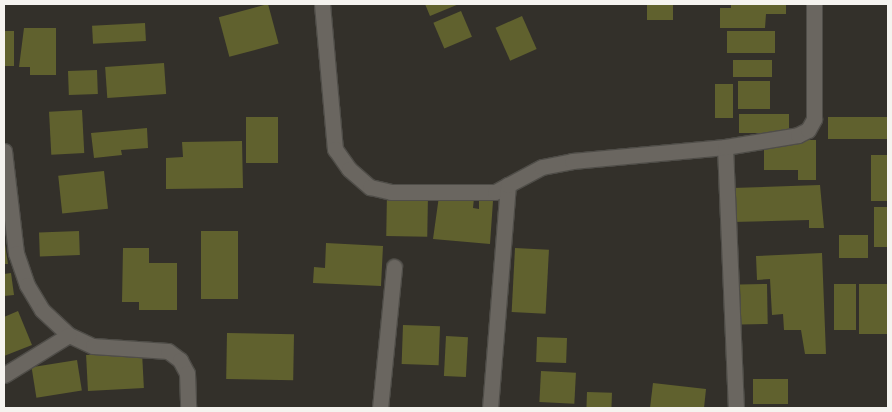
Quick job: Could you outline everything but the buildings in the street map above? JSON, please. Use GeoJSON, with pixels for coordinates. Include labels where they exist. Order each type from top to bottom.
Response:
{"type":"FeatureCollection","features":[{"type":"Feature","properties":{"kind":"street"},"geometry":{"type":"LineString","coordinates":[[322,4],[335,150],[349,169],[370,187],[392,192],[495,192],[542,167],[572,161],[726,147],[798,135],[808,130],[814,119],[814,4]]}},
{"type":"Feature","properties":{"kind":"street"},"geometry":{"type":"LineString","coordinates":[[726,147],[736,408]]}},
{"type":"Feature","properties":{"kind":"street"},"geometry":{"type":"LineString","coordinates":[[4,150],[6,203],[16,253],[27,285],[42,310],[69,335],[93,346],[168,351],[180,360],[187,373],[188,408]]}},
{"type":"Feature","properties":{"kind":"street"},"geometry":{"type":"LineString","coordinates":[[490,408],[508,185]]}},
{"type":"Feature","properties":{"kind":"street"},"geometry":{"type":"LineString","coordinates":[[380,408],[394,268]]}},
{"type":"Feature","properties":{"kind":"street"},"geometry":{"type":"LineString","coordinates":[[4,375],[69,335]]}}]}
